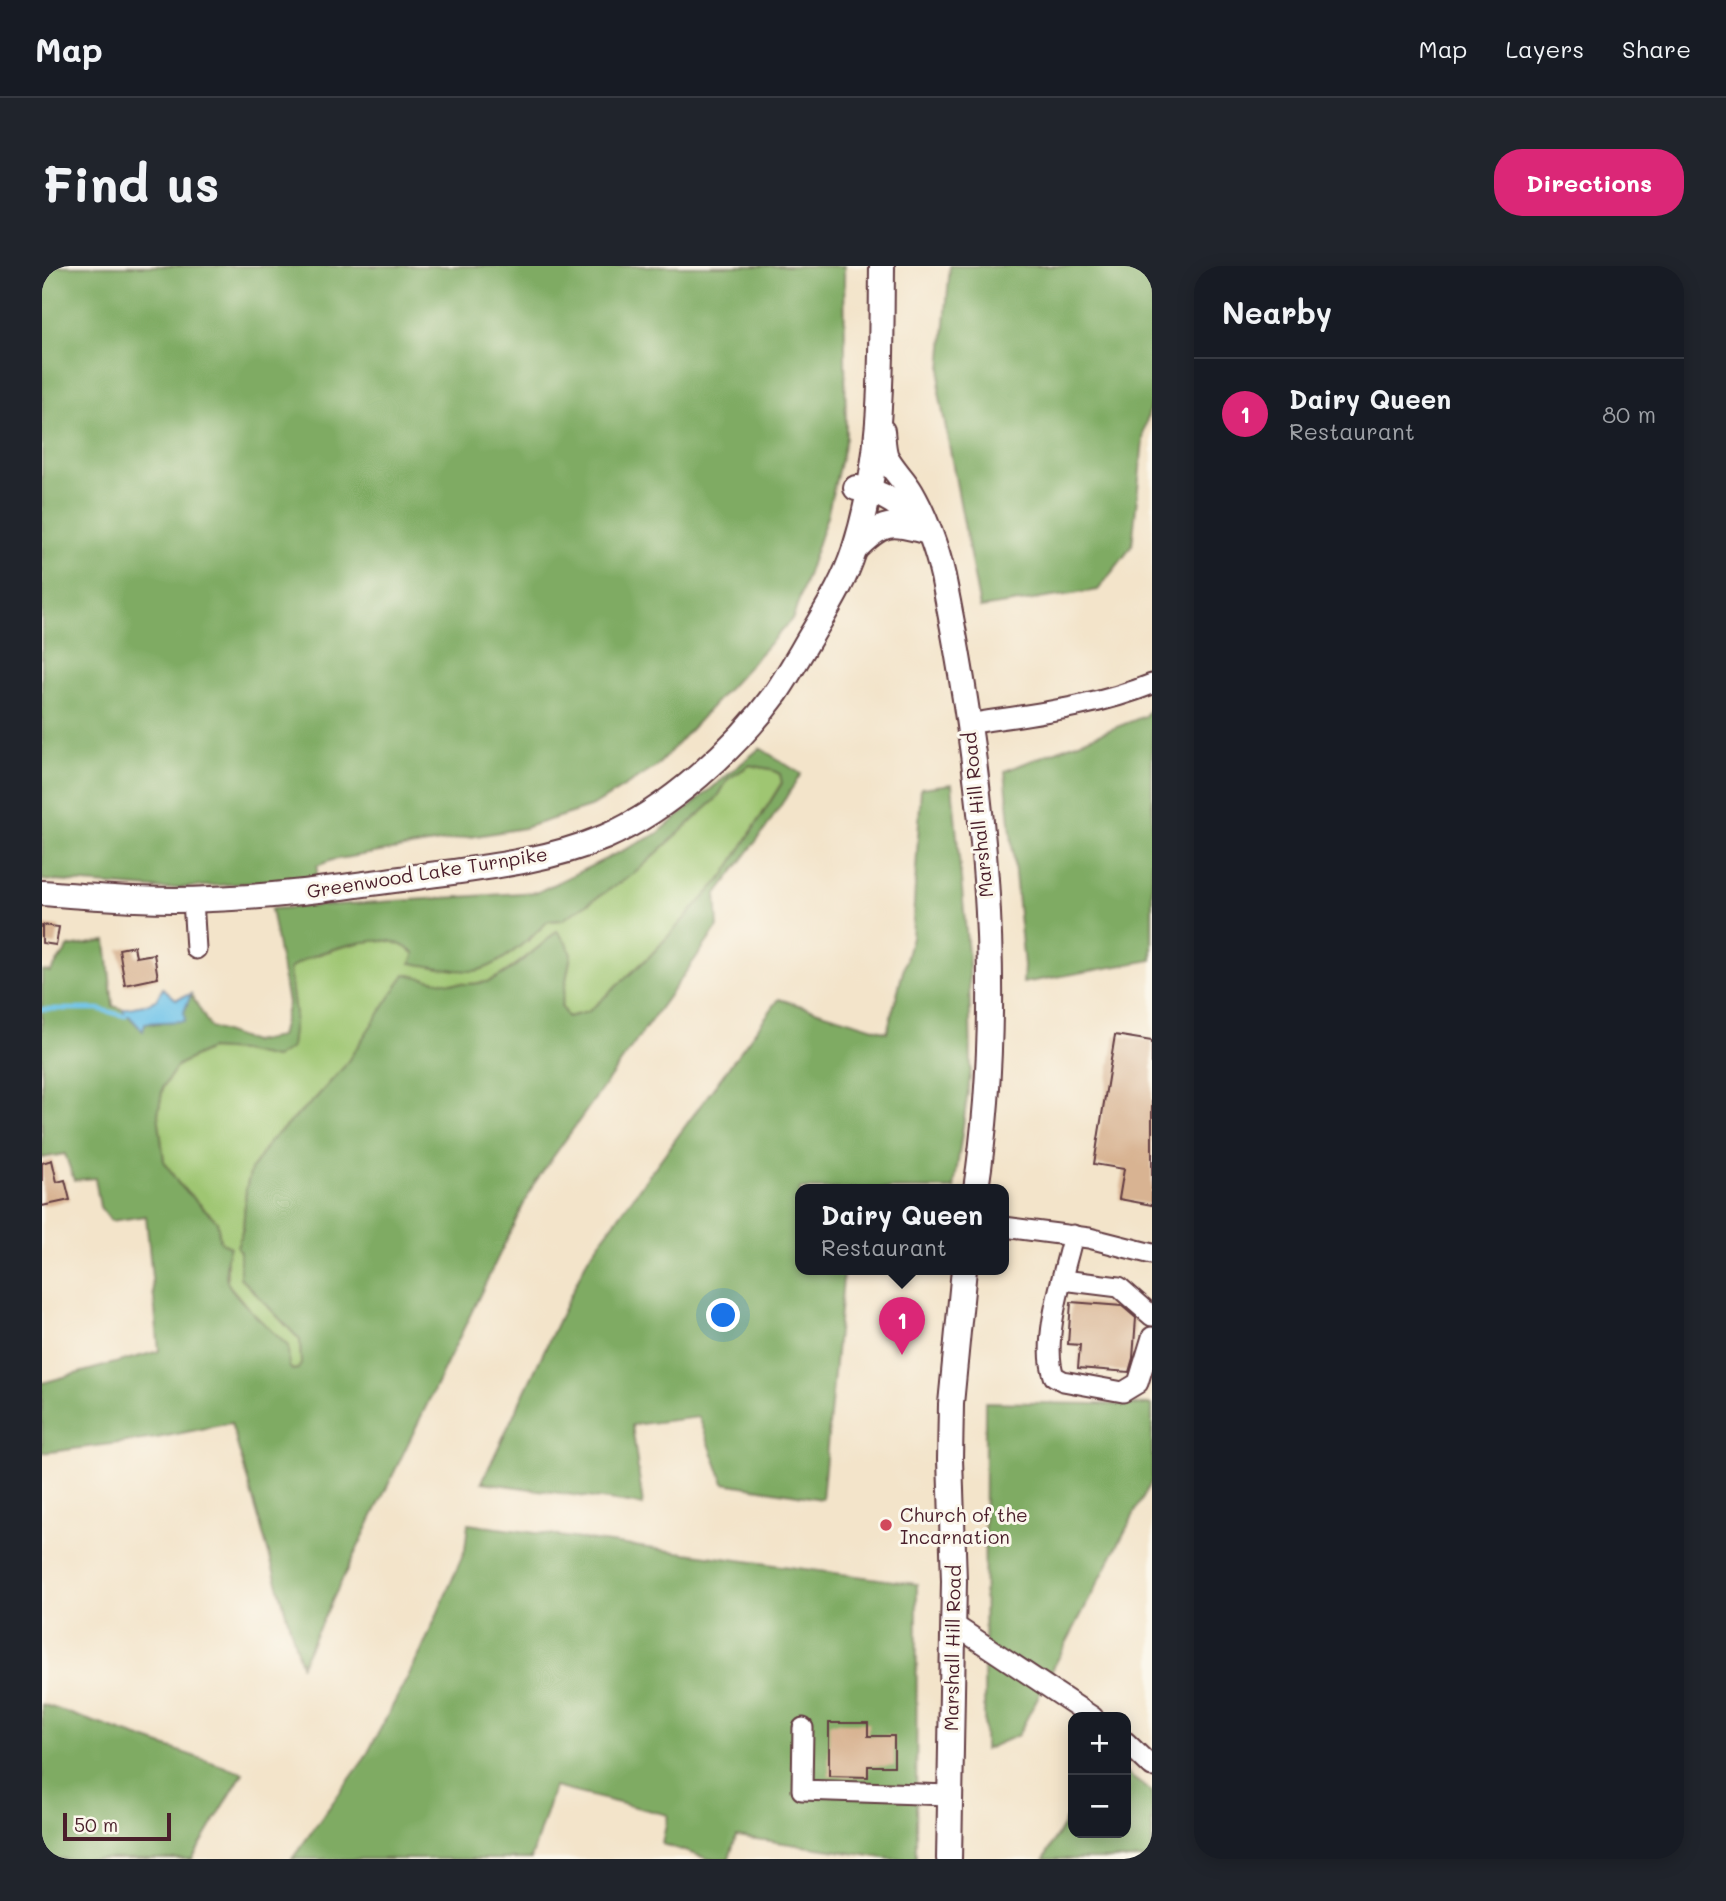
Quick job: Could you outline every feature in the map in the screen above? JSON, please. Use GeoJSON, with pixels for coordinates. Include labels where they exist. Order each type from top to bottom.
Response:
{"type":"FeatureCollection","features":[{"type":"Feature","properties":{"kind":"main road","name":"Greenwood Lake Turnpike"},"geometry":{"type":"LineString","coordinates":[[810,638],[863,489],[866,266]]}},
{"type":"Feature","properties":{"kind":"main road","name":"Greenwood Lake Turnpike"},"geometry":{"type":"LineString","coordinates":[[42,893],[130,900],[193,900],[310,891],[494,866],[531,860],[606,836],[648,813],[676,793],[734,741],[773,696],[844,582],[855,549],[863,489],[880,413],[882,266]]}},
{"type":"Feature","properties":{"kind":"main road"},"geometry":{"type":"LineString","coordinates":[[880,413],[885,456],[912,492],[929,532]]}},
{"type":"Feature","properties":{"kind":"main road","name":"Marshall Hill Road"},"geometry":{"type":"LineString","coordinates":[[863,489],[901,505],[929,532],[942,573],[967,724],[985,880],[990,957],[990,1020],[976,1184]]}},
{"type":"Feature","properties":{"kind":"main road"},"geometry":{"type":"LineString","coordinates":[[855,549],[872,533],[888,524],[929,532]]}},
{"type":"Feature","properties":{"kind":"main road","name":"Marshall Hill Road"},"geometry":{"type":"LineString","coordinates":[[949,1859],[953,1624],[951,1404],[963,1275]]}},
{"type":"Feature","properties":{"kind":"street"},"geometry":{"type":"LineString","coordinates":[[967,724],[1081,707],[1152,684]]}},
{"type":"Feature","properties":{"kind":"street"},"geometry":{"type":"LineString","coordinates":[[193,900],[196,949]]}},
{"type":"Feature","properties":{"kind":"street"},"geometry":{"type":"LineString","coordinates":[[1009,1228],[1073,1235],[1152,1254]]}},
{"type":"Feature","properties":{"kind":"street"},"geometry":{"type":"LineString","coordinates":[[1073,1235],[1049,1341],[1049,1364],[1054,1376],[1063,1381],[1123,1392],[1138,1384],[1152,1337]]}},
{"type":"Feature","properties":{"kind":"street"},"geometry":{"type":"LineString","coordinates":[[1063,1280],[1119,1287],[1152,1316]]}},
{"type":"Feature","properties":{"kind":"street"},"geometry":{"type":"LineString","coordinates":[[953,1624],[1085,1712]]}},
{"type":"Feature","properties":{"kind":"street"},"geometry":{"type":"LineString","coordinates":[[803,1728],[802,1790],[949,1796]]}},
{"type":"Feature","properties":{"kind":"street"},"geometry":{"type":"LineString","coordinates":[[1131,1747],[1152,1767]]}},
{"type":"Feature","properties":{"kind":"green space"},"geometry":{"type":"Polygon","coordinates":[[[42,266],[844,266],[846,438],[827,516],[793,618],[656,767],[593,806],[524,828],[332,860],[317,866],[317,878],[165,889],[42,880],[42,266]]]}},
{"type":"Feature","properties":{"kind":"green space"},"geometry":{"type":"Polygon","coordinates":[[[950,266],[1152,266],[1152,399],[1144,431],[1132,546],[1098,590],[980,608],[939,392],[950,266]]]}},
{"type":"Feature","properties":{"kind":"green space"},"geometry":{"type":"Polygon","coordinates":[[[1152,706],[1152,960],[1023,983],[1024,966],[1005,771],[1145,716],[1152,706]]]}},
{"type":"Feature","properties":{"kind":"green space"},"geometry":{"type":"Polygon","coordinates":[[[760,748],[801,774],[766,828],[716,895],[718,927],[533,1185],[301,1665],[231,1423],[157,1438],[42,1453],[42,1383],[159,1351],[146,1216],[111,1221],[100,1207],[95,1178],[74,1180],[65,1154],[42,1158],[42,970],[50,972],[69,947],[106,941],[113,1006],[123,1009],[125,1016],[129,1016],[142,1030],[145,1023],[159,1024],[184,1012],[191,994],[210,1027],[252,1042],[280,1037],[288,1003],[271,909],[538,892],[657,834],[760,748]],[[750,765],[728,779],[717,798],[635,873],[562,920],[548,921],[491,966],[481,970],[463,971],[411,963],[415,953],[390,941],[366,942],[337,948],[309,958],[289,970],[295,1013],[291,1048],[275,1058],[242,1051],[209,1049],[178,1065],[163,1087],[158,1114],[164,1161],[178,1183],[217,1221],[220,1241],[230,1247],[226,1273],[230,1287],[288,1346],[289,1366],[292,1370],[298,1369],[301,1364],[300,1340],[240,1277],[240,1252],[237,1247],[243,1229],[246,1189],[251,1170],[270,1141],[315,1099],[344,1067],[405,974],[456,983],[486,982],[513,968],[557,931],[568,945],[571,955],[561,1006],[567,1017],[588,1012],[649,957],[724,876],[782,783],[780,774],[750,765]]]}},
{"type":"Feature","properties":{"kind":"green space"},"geometry":{"type":"Polygon","coordinates":[[[750,765],[780,774],[782,782],[724,876],[649,957],[588,1012],[567,1017],[561,1006],[571,955],[557,931],[512,968],[486,982],[456,983],[405,975],[344,1067],[315,1099],[270,1141],[251,1170],[246,1189],[243,1229],[237,1247],[240,1252],[240,1277],[300,1340],[301,1364],[298,1369],[292,1370],[251,1311],[227,1283],[227,1252],[220,1241],[217,1221],[178,1183],[164,1161],[158,1114],[163,1087],[178,1065],[209,1049],[242,1051],[275,1058],[295,1013],[289,970],[297,962],[349,945],[377,940],[405,946],[415,954],[411,963],[528,941],[548,921],[562,920],[635,873],[717,798],[728,779],[750,765]]]}},
{"type":"Feature","properties":{"kind":"green space"},"geometry":{"type":"Polygon","coordinates":[[[952,784],[969,964],[971,1070],[955,1184],[795,1184],[795,1275],[843,1275],[822,1499],[724,1483],[699,1417],[632,1425],[643,1505],[482,1482],[588,1258],[779,999],[887,1032],[912,937],[921,788],[952,784]]]}},
{"type":"Feature","properties":{"kind":"green space"},"geometry":{"type":"Polygon","coordinates":[[[985,1402],[1152,1405],[1152,1480],[1018,1735],[984,1750],[985,1402]]]}},
{"type":"Feature","properties":{"kind":"green space"},"geometry":{"type":"Polygon","coordinates":[[[468,1524],[917,1584],[916,1859],[891,1859],[736,1836],[729,1859],[709,1859],[662,1844],[668,1815],[554,1787],[531,1859],[292,1859],[365,1758],[421,1652],[465,1550],[468,1524]]]}},
{"type":"Feature","properties":{"kind":"green space"},"geometry":{"type":"Polygon","coordinates":[[[42,1704],[243,1773],[192,1859],[42,1859],[42,1704]]]}},
{"type":"Feature","properties":{"kind":"green space"},"geometry":{"type":"Polygon","coordinates":[[[1131,1777],[1152,1792],[1152,1859],[1044,1859],[1068,1816],[1068,1838],[1131,1838],[1131,1777]]]}},
{"type":"Feature","properties":{"kind":"water"},"geometry":{"type":"Polygon","coordinates":[[[163,988],[176,999],[191,994],[184,1012],[185,1021],[145,1023],[143,1031],[129,1016],[125,1016],[123,1009],[156,1000],[163,988]]]}},
{"type":"Feature","properties":{"kind":"building"},"geometry":{"type":"Polygon","coordinates":[[[42,925],[59,927],[56,945],[42,943],[42,925]]]}},
{"type":"Feature","properties":{"kind":"building"},"geometry":{"type":"Polygon","coordinates":[[[134,946],[136,957],[154,954],[158,978],[125,985],[119,949],[134,946]]]}},
{"type":"Feature","properties":{"kind":"building"},"geometry":{"type":"Polygon","coordinates":[[[1115,1035],[1152,1041],[1152,1205],[1119,1199],[1124,1169],[1094,1164],[1115,1035]]]}},
{"type":"Feature","properties":{"kind":"building"},"geometry":{"type":"Polygon","coordinates":[[[52,1160],[57,1182],[65,1180],[70,1200],[42,1206],[42,1163],[52,1160]]]}},
{"type":"Feature","properties":{"kind":"building"},"geometry":{"type":"Polygon","coordinates":[[[1071,1302],[1122,1306],[1136,1318],[1133,1358],[1129,1372],[1078,1368],[1080,1345],[1068,1344],[1071,1302]]]}},
{"type":"Feature","properties":{"kind":"building"},"geometry":{"type":"Polygon","coordinates":[[[829,1723],[868,1723],[868,1736],[894,1736],[894,1766],[868,1766],[868,1777],[829,1776],[829,1723]]]}},
{"type":"Feature","properties":{"kind":"waterway"},"geometry":{"type":"LineString","coordinates":[[42,1009],[98,1009],[125,1016]]}},
{"type":"Feature","properties":{"kind":"place","name":"Dairy Queen"},"geometry":{"type":"Point","coordinates":[902,1355]}},
{"type":"Feature","properties":{"kind":"place","name":"Church of the Incarnation"},"geometry":{"type":"Point","coordinates":[886,1525]}}]}
